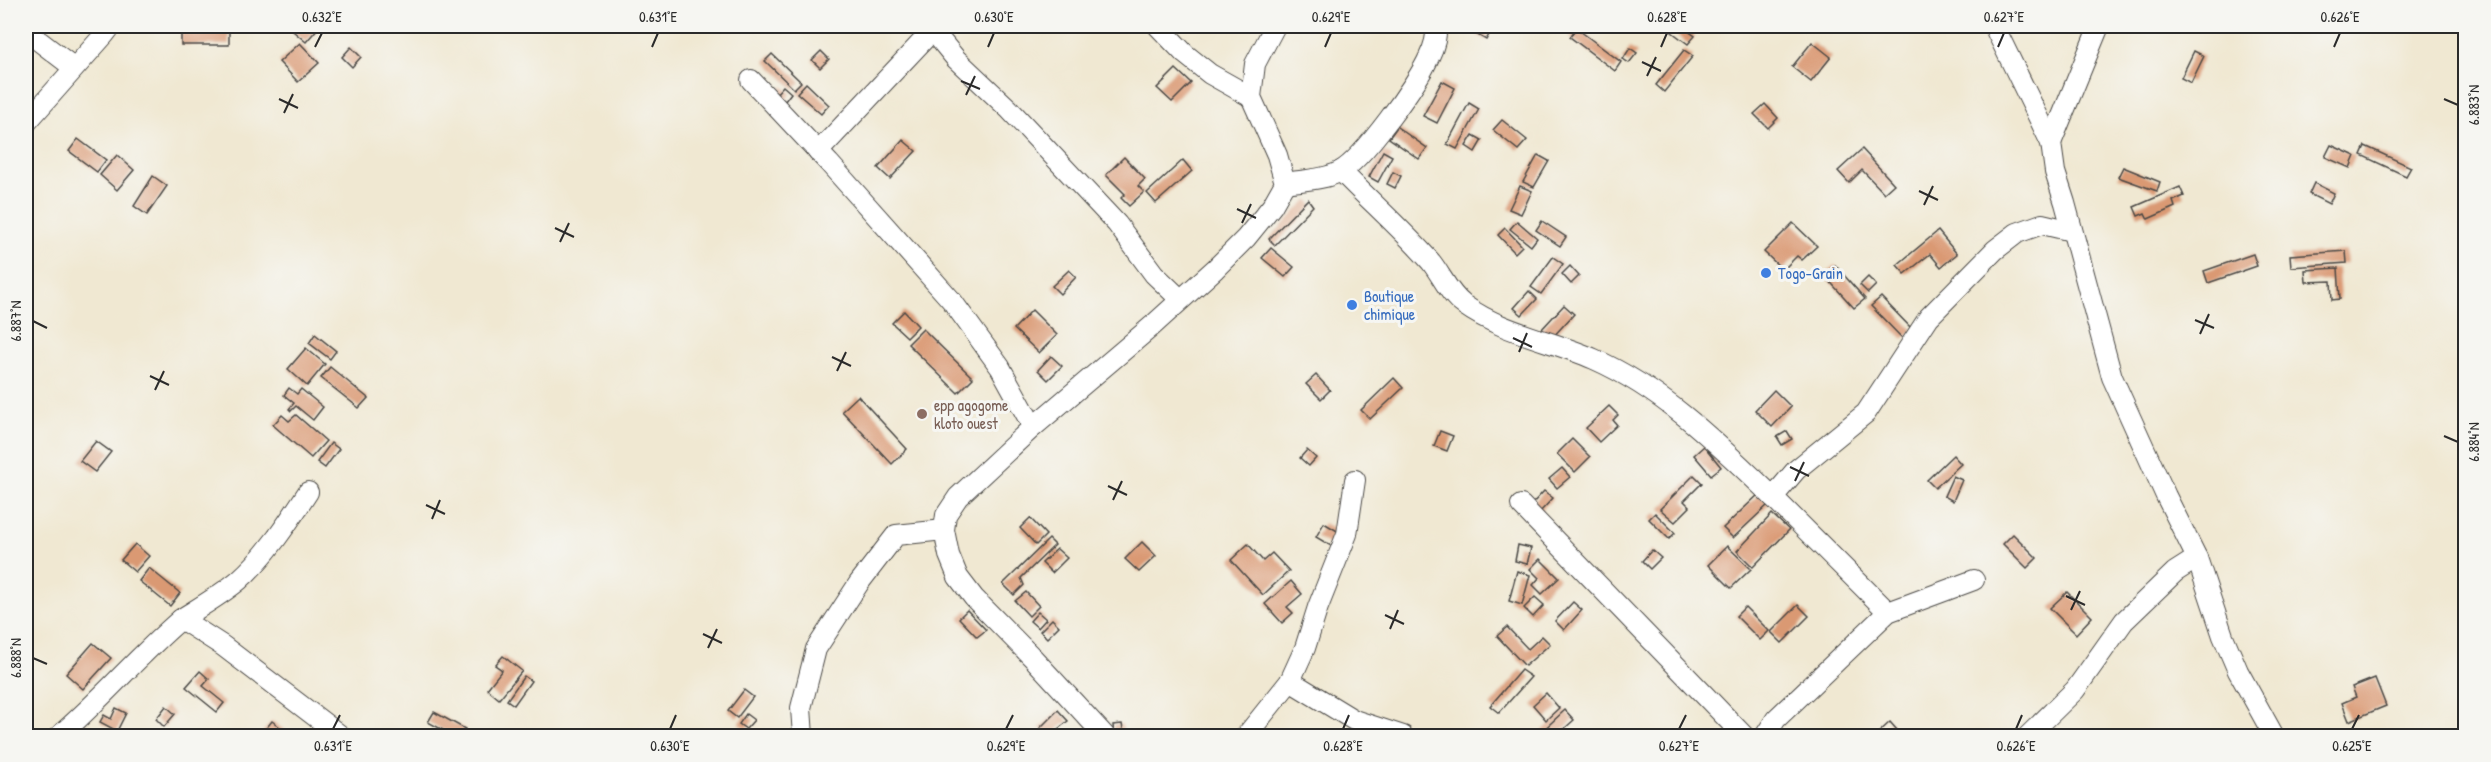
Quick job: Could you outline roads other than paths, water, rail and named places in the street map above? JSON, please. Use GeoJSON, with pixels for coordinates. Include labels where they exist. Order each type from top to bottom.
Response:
{"type":"FeatureCollection","features":[{"type":"Feature","properties":{"kind":"street"},"geometry":{"type":"LineString","coordinates":[[26,123],[111,26]]}},
{"type":"Feature","properties":{"kind":"street"},"geometry":{"type":"LineString","coordinates":[[1158,26],[1185,54],[1210,74],[1251,97]]}},
{"type":"Feature","properties":{"kind":"street"},"geometry":{"type":"LineString","coordinates":[[1105,736],[1034,658],[974,598],[958,577],[949,555],[944,530],[946,515],[958,497],[1033,427],[1151,327],[1246,238],[1272,206],[1285,183],[1277,155],[1251,97],[1255,64],[1275,26]]}},
{"type":"Feature","properties":{"kind":"street"},"geometry":{"type":"LineString","coordinates":[[1285,183],[1323,178],[1341,171],[1369,144],[1429,57],[1436,35],[1436,26]]}},
{"type":"Feature","properties":{"kind":"street"},"geometry":{"type":"LineString","coordinates":[[1994,26],[2051,143],[2055,172],[2112,377],[2197,558],[2223,636],[2238,671],[2274,736]]}},
{"type":"Feature","properties":{"kind":"street"},"geometry":{"type":"LineString","coordinates":[[2051,143],[2099,26]]}},
{"type":"Feature","properties":{"kind":"street"},"geometry":{"type":"LineString","coordinates":[[818,152],[931,27],[956,59],[1009,109],[1117,224],[1154,274],[1180,299]]}},
{"type":"Feature","properties":{"kind":"street"},"geometry":{"type":"LineString","coordinates":[[26,32],[73,68]]}},
{"type":"Feature","properties":{"kind":"street"},"geometry":{"type":"LineString","coordinates":[[751,80],[951,301],[1000,367],[1033,427]]}},
{"type":"Feature","properties":{"kind":"street"},"geometry":{"type":"LineString","coordinates":[[1341,171],[1431,263],[1451,292],[1463,304],[1486,319],[1534,339],[1593,358],[1624,374],[1663,399],[1720,446],[1888,612]]}},
{"type":"Feature","properties":{"kind":"street"},"geometry":{"type":"LineString","coordinates":[[1773,497],[1796,470],[1866,413],[1929,317],[1995,250],[2017,232],[2042,224],[2072,231]]}},
{"type":"Feature","properties":{"kind":"street"},"geometry":{"type":"LineString","coordinates":[[1246,736],[1290,681],[1305,648],[1318,607],[1347,534],[1355,480]]}},
{"type":"Feature","properties":{"kind":"street"},"geometry":{"type":"LineString","coordinates":[[59,736],[180,619],[240,579],[280,532],[308,492]]}},
{"type":"Feature","properties":{"kind":"street"},"geometry":{"type":"LineString","coordinates":[[1521,505],[1744,736]]}},
{"type":"Feature","properties":{"kind":"street"},"geometry":{"type":"LineString","coordinates":[[803,736],[801,708],[816,649],[859,583],[896,534],[944,530]]}},
{"type":"Feature","properties":{"kind":"street"},"geometry":{"type":"LineString","coordinates":[[2028,736],[2074,690],[2124,621],[2175,572],[2197,558]]}},
{"type":"Feature","properties":{"kind":"street"},"geometry":{"type":"LineString","coordinates":[[1765,736],[1776,719],[1888,612],[1974,580]]}},
{"type":"Feature","properties":{"kind":"street"},"geometry":{"type":"LineString","coordinates":[[180,619],[223,646],[341,736]]}},
{"type":"Feature","properties":{"kind":"street"},"geometry":{"type":"LineString","coordinates":[[1290,681],[1354,720],[1403,736]]}},
{"type":"Feature","properties":{"kind":"place","name":"Togo-Grain"},"geometry":{"type":"Point","coordinates":[1766,273]}},
{"type":"Feature","properties":{"kind":"place","name":"Boutique chimique"},"geometry":{"type":"Point","coordinates":[1352,305]}},
{"type":"Feature","properties":{"kind":"place","name":"epp agogome kloto ouest"},"geometry":{"type":"Point","coordinates":[922,414]}}]}
